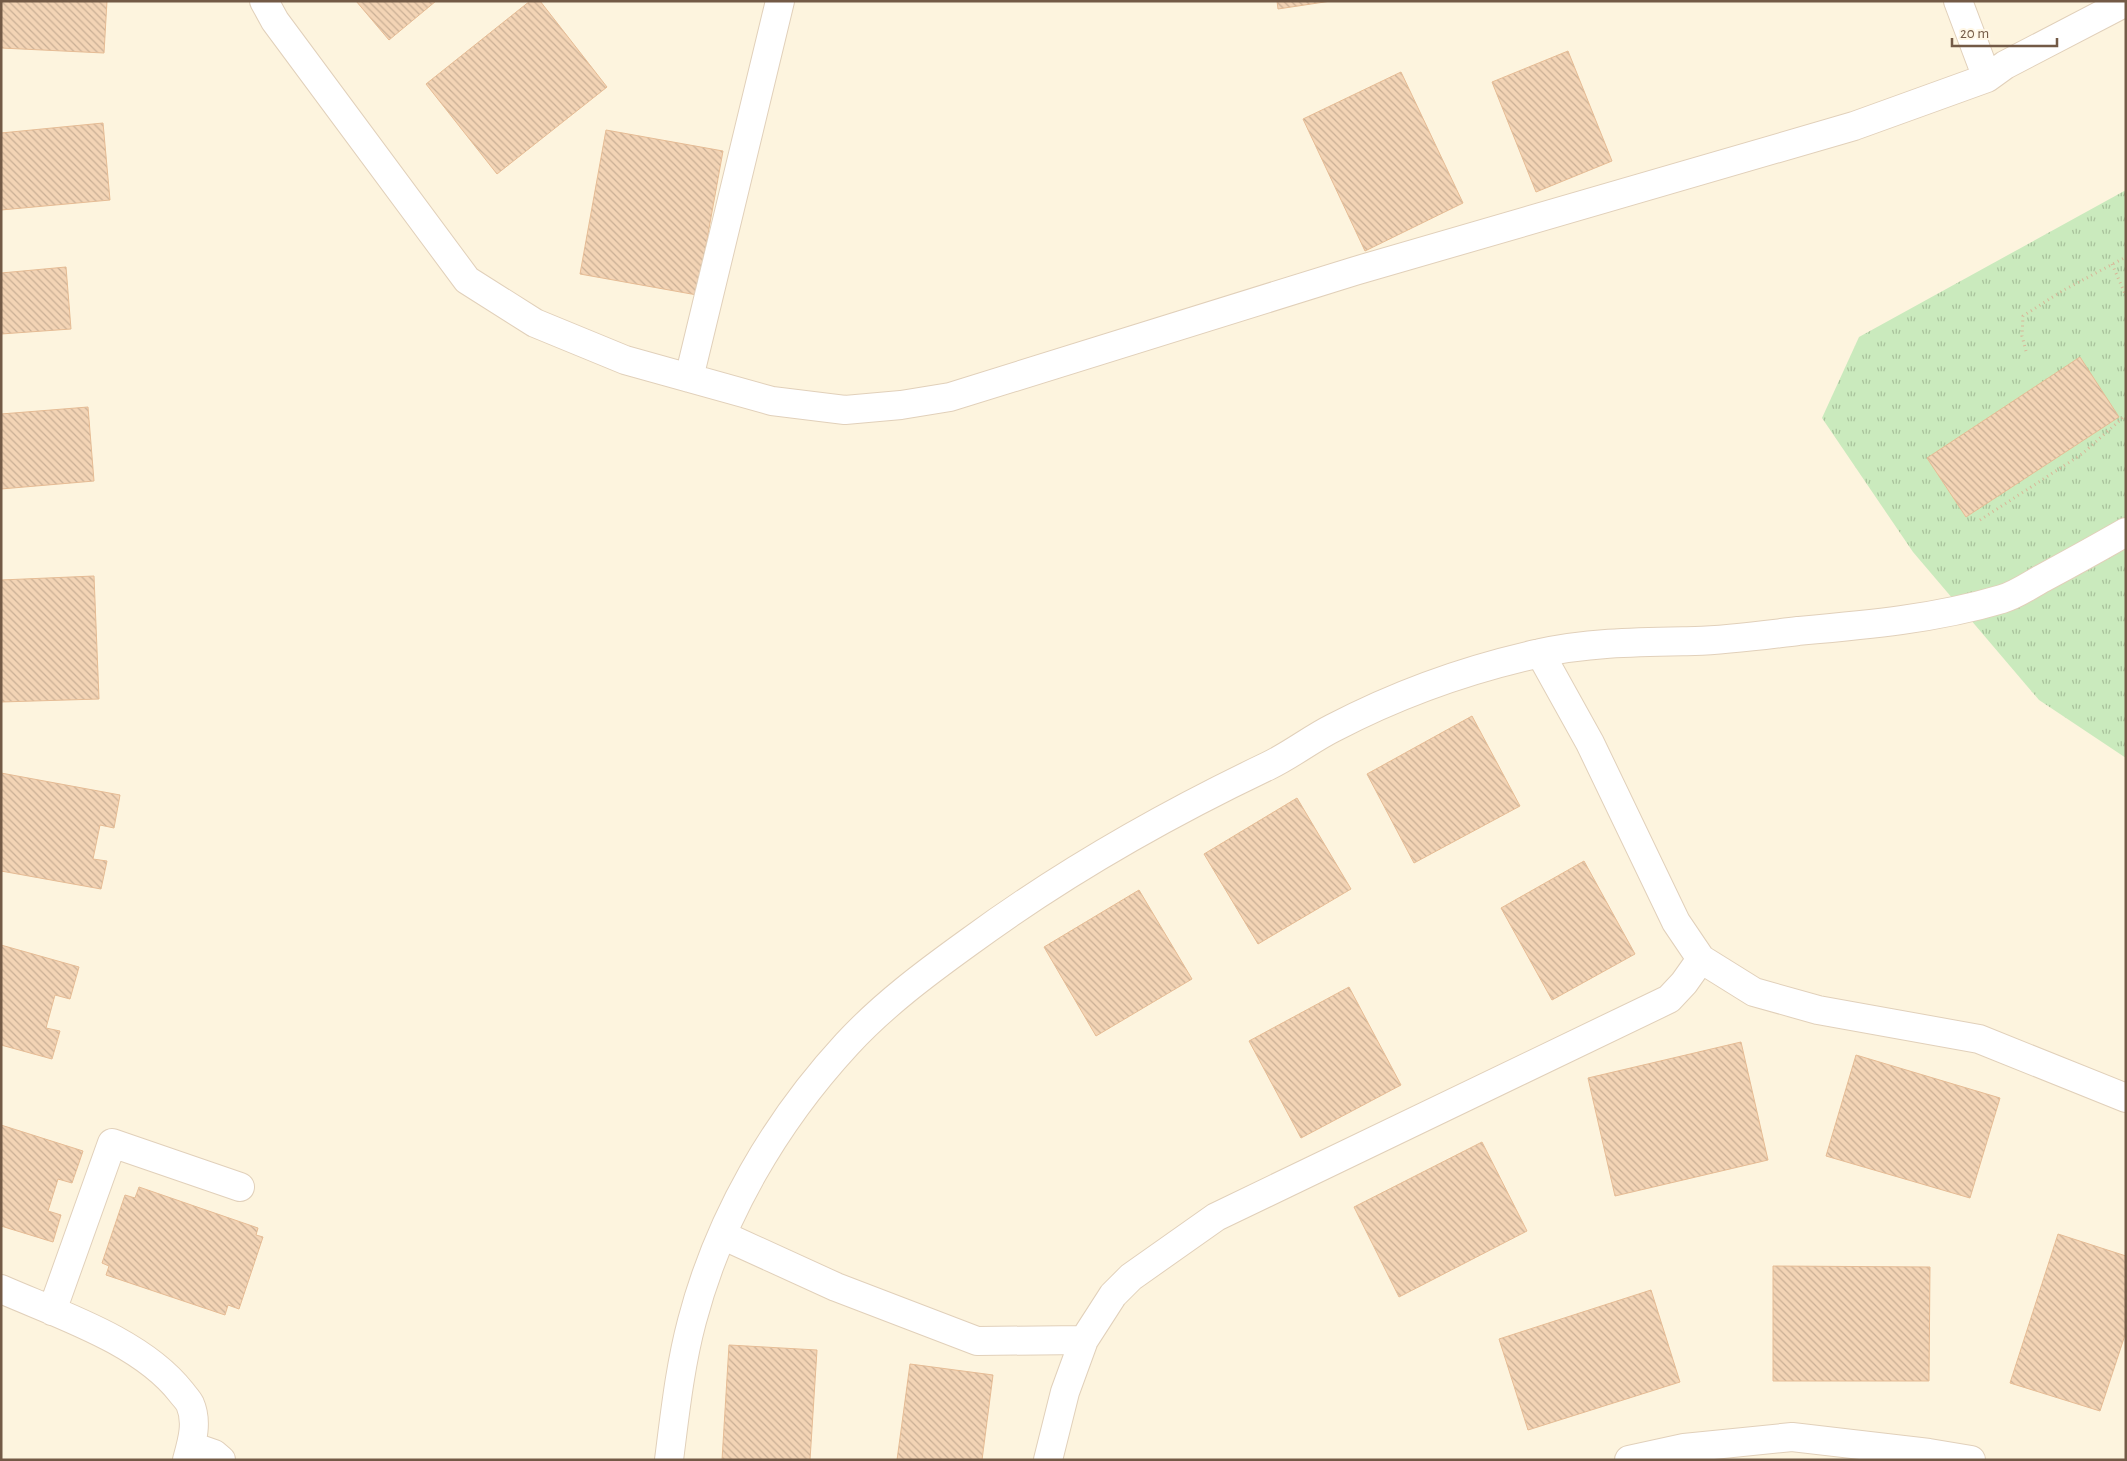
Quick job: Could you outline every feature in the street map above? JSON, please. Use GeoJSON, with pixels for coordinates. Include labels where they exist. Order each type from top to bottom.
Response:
{"type":"FeatureCollection","features":[{"type":"Feature","properties":{"kind":"street"},"geometry":{"type":"LineString","coordinates":[[264,1],[275,22],[468,280],[535,323],[625,360],[772,401],[845,410],[901,405],[950,397],[1355,271],[1854,126],[1987,78],[2005,65],[2126,2]]}},
{"type":"Feature","properties":{"kind":"street"},"geometry":{"type":"LineString","coordinates":[[689,378],[780,1]]}},
{"type":"Feature","properties":{"kind":"street"},"geometry":{"type":"LineString","coordinates":[[1958,1],[1987,78]]}},
{"type":"Feature","properties":{"kind":"street"},"geometry":{"type":"LineString","coordinates":[[668,1460],[680,1378],[692,1320],[722,1235],[750,1177],[777,1132],[811,1085],[849,1041],[891,1001],[1001,918],[1068,874],[1136,832],[1279,760],[1328,730],[1380,704],[1434,682],[1489,665],[1540,653],[1593,645],[1645,641],[1698,641],[1897,622],[2006,598],[2126,532]]}},
{"type":"Feature","properties":{"kind":"street"},"geometry":{"type":"LineString","coordinates":[[1540,653],[1590,743],[1676,922],[1701,959],[1754,992],[1818,1010],[1979,1039],[2126,1098]]}},
{"type":"Feature","properties":{"kind":"street"},"geometry":{"type":"LineString","coordinates":[[1048,1460],[1065,1392],[1084,1340],[1113,1295],[1131,1277],[1216,1218],[1506,1076],[1669,999],[1684,983],[1701,959]]}},
{"type":"Feature","properties":{"kind":"street"},"geometry":{"type":"LineString","coordinates":[[52,1311],[112,1143],[240,1187]]}},
{"type":"Feature","properties":{"kind":"street"},"geometry":{"type":"LineString","coordinates":[[722,1235],[836,1287],[977,1342],[1084,1340]]}},
{"type":"Feature","properties":{"kind":"street"},"geometry":{"type":"LineString","coordinates":[[1,1289],[126,1345],[151,1362],[174,1383],[190,1404],[195,1428],[189,1453],[214,1454],[221,1460]]}},
{"type":"Feature","properties":{"kind":"street"},"geometry":{"type":"LineString","coordinates":[[1629,1460],[1684,1448],[1792,1437],[1929,1453],[1971,1460]]}},
{"type":"Feature","properties":{"kind":"path"},"geometry":{"type":"LineString","coordinates":[[2026,350],[2022,336],[2023,316],[2062,291],[2126,257]]}},
{"type":"Feature","properties":{"kind":"path"},"geometry":{"type":"LineString","coordinates":[[2112,264],[2126,296]]}},
{"type":"Feature","properties":{"kind":"path"},"geometry":{"type":"LineString","coordinates":[[1980,520],[2082,454],[2126,415]]}},
{"type":"Feature","properties":{"kind":"green space"},"geometry":{"type":"Polygon","coordinates":[[[2126,190],[2126,758],[2039,700],[1913,552],[1822,418],[1859,337],[2126,190]]]}},
{"type":"Feature","properties":{"kind":"building"},"geometry":{"type":"Polygon","coordinates":[[[1,1],[107,1],[104,53],[1,48],[1,1]]]}},
{"type":"Feature","properties":{"kind":"building"},"geometry":{"type":"Polygon","coordinates":[[[356,1],[436,1],[389,40],[356,1]]]}},
{"type":"Feature","properties":{"kind":"building"},"geometry":{"type":"Polygon","coordinates":[[[530,1],[540,1],[607,87],[497,174],[426,84],[530,1]]]}},
{"type":"Feature","properties":{"kind":"building"},"geometry":{"type":"Polygon","coordinates":[[[1277,1],[1331,1],[1278,9],[1277,1]]]}},
{"type":"Feature","properties":{"kind":"building"},"geometry":{"type":"Polygon","coordinates":[[[1568,51],[1612,161],[1536,192],[1492,82],[1568,51]]]}},
{"type":"Feature","properties":{"kind":"building"},"geometry":{"type":"Polygon","coordinates":[[[1401,72],[1463,203],[1365,251],[1303,119],[1401,72]]]}},
{"type":"Feature","properties":{"kind":"building"},"geometry":{"type":"Polygon","coordinates":[[[103,123],[110,200],[1,210],[1,133],[103,123]]]}},
{"type":"Feature","properties":{"kind":"building"},"geometry":{"type":"Polygon","coordinates":[[[606,130],[723,151],[697,295],[580,274],[606,130]]]}},
{"type":"Feature","properties":{"kind":"building"},"geometry":{"type":"Polygon","coordinates":[[[66,267],[71,329],[1,334],[1,273],[66,267]]]}},
{"type":"Feature","properties":{"kind":"building"},"geometry":{"type":"Polygon","coordinates":[[[2080,357],[2119,417],[1966,517],[1927,458],[2080,357]]]}},
{"type":"Feature","properties":{"kind":"building"},"geometry":{"type":"Polygon","coordinates":[[[88,407],[94,481],[1,489],[1,414],[88,407]]]}},
{"type":"Feature","properties":{"kind":"building"},"geometry":{"type":"Polygon","coordinates":[[[94,576],[99,699],[1,702],[1,580],[94,576]]]}},
{"type":"Feature","properties":{"kind":"building"},"geometry":{"type":"Polygon","coordinates":[[[1472,716],[1520,806],[1414,863],[1367,774],[1472,716]]]}},
{"type":"Feature","properties":{"kind":"building"},"geometry":{"type":"Polygon","coordinates":[[[1,773],[120,795],[114,828],[100,825],[93,859],[107,861],[101,889],[1,871],[1,773]]]}},
{"type":"Feature","properties":{"kind":"building"},"geometry":{"type":"Polygon","coordinates":[[[1297,798],[1351,889],[1258,944],[1204,854],[1297,798]]]}},
{"type":"Feature","properties":{"kind":"building"},"geometry":{"type":"Polygon","coordinates":[[[1584,861],[1635,954],[1552,1000],[1501,908],[1584,861]]]}},
{"type":"Feature","properties":{"kind":"building"},"geometry":{"type":"Polygon","coordinates":[[[1139,890],[1192,979],[1096,1036],[1044,947],[1139,890]]]}},
{"type":"Feature","properties":{"kind":"building"},"geometry":{"type":"Polygon","coordinates":[[[1,945],[79,967],[70,999],[55,995],[46,1028],[60,1031],[52,1059],[1,1045],[1,945]]]}},
{"type":"Feature","properties":{"kind":"building"},"geometry":{"type":"Polygon","coordinates":[[[1349,987],[1401,1085],[1301,1138],[1249,1041],[1349,987]]]}},
{"type":"Feature","properties":{"kind":"building"},"geometry":{"type":"Polygon","coordinates":[[[1741,1042],[1768,1160],[1615,1196],[1588,1078],[1741,1042]]]}},
{"type":"Feature","properties":{"kind":"building"},"geometry":{"type":"Polygon","coordinates":[[[1856,1055],[2000,1098],[1970,1198],[1826,1156],[1856,1055]]]}},
{"type":"Feature","properties":{"kind":"building"},"geometry":{"type":"Polygon","coordinates":[[[1,1125],[83,1151],[72,1183],[58,1179],[48,1211],[61,1215],[53,1242],[1,1226],[1,1125]]]}},
{"type":"Feature","properties":{"kind":"building"},"geometry":{"type":"Polygon","coordinates":[[[1482,1142],[1527,1231],[1399,1297],[1354,1207],[1482,1142]]]}},
{"type":"Feature","properties":{"kind":"building"},"geometry":{"type":"Polygon","coordinates":[[[139,1187],[258,1228],[256,1235],[263,1237],[239,1309],[228,1305],[225,1315],[106,1275],[109,1266],[102,1263],[125,1195],[135,1198],[139,1187]]]}},
{"type":"Feature","properties":{"kind":"building"},"geometry":{"type":"Polygon","coordinates":[[[2058,1234],[2126,1256],[2126,1332],[2100,1411],[2010,1383],[2058,1234]]]}},
{"type":"Feature","properties":{"kind":"building"},"geometry":{"type":"Polygon","coordinates":[[[1773,1266],[1930,1267],[1929,1381],[1773,1381],[1773,1266]]]}},
{"type":"Feature","properties":{"kind":"building"},"geometry":{"type":"Polygon","coordinates":[[[1651,1290],[1680,1382],[1528,1430],[1499,1339],[1651,1290]]]}},
{"type":"Feature","properties":{"kind":"building"},"geometry":{"type":"Polygon","coordinates":[[[729,1345],[817,1350],[810,1460],[722,1460],[729,1345]]]}},
{"type":"Feature","properties":{"kind":"building"},"geometry":{"type":"Polygon","coordinates":[[[910,1364],[993,1375],[982,1460],[897,1460],[910,1364]]]}}]}
